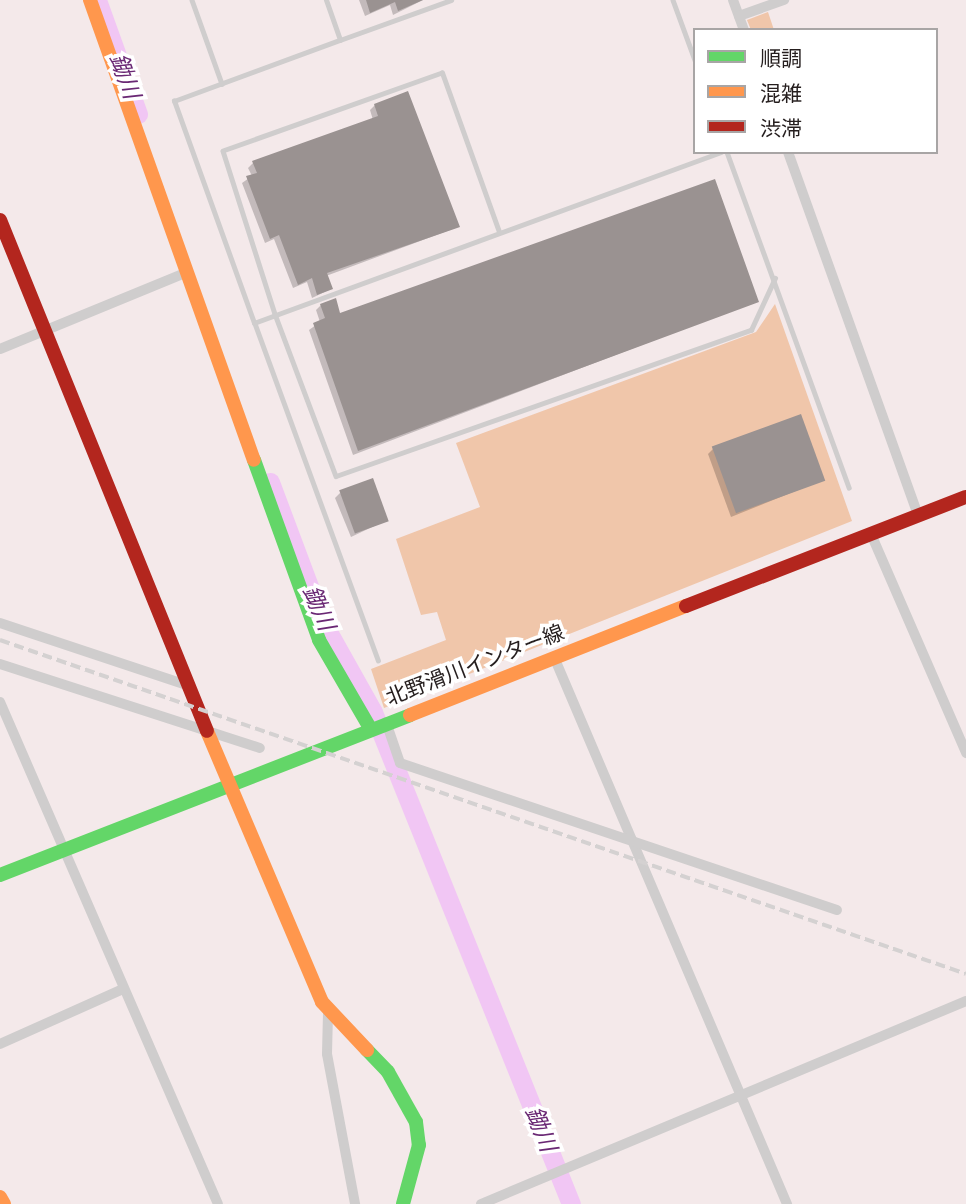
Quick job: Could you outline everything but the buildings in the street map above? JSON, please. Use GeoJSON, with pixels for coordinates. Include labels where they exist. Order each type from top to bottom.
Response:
{"type":"FeatureCollection","features":[{"type":"Feature","properties":{"kind":"street"},"geometry":{"type":"LineString","coordinates":[[90,0],[319,640],[370,728]]}},
{"type":"Feature","properties":{"kind":"street"},"geometry":{"type":"LineString","coordinates":[[733,0],[743,28]]}},
{"type":"Feature","properties":{"kind":"street"},"geometry":{"type":"LineString","coordinates":[[739,16],[784,0]]}},
{"type":"Feature","properties":{"kind":"street"},"geometry":{"type":"LineString","coordinates":[[789,154],[918,515]]}},
{"type":"Feature","properties":{"kind":"street"},"geometry":{"type":"LineString","coordinates":[[0,220],[228,783],[328,1013],[388,1072],[416,1122],[419,1146],[403,1204]]}},
{"type":"Feature","properties":{"kind":"street"},"geometry":{"type":"LineString","coordinates":[[0,349],[188,272]]}},
{"type":"Feature","properties":{"kind":"street","name":"北野滑川インター線"},"geometry":{"type":"LineString","coordinates":[[0,876],[228,783],[966,497]]}},
{"type":"Feature","properties":{"kind":"street"},"geometry":{"type":"LineString","coordinates":[[871,534],[966,753]]}},
{"type":"Feature","properties":{"kind":"street"},"geometry":{"type":"LineString","coordinates":[[0,623],[188,686]]}},
{"type":"Feature","properties":{"kind":"street"},"geometry":{"type":"LineString","coordinates":[[554,657],[787,1204]]}},
{"type":"Feature","properties":{"kind":"street"},"geometry":{"type":"LineString","coordinates":[[0,664],[260,748]]}},
{"type":"Feature","properties":{"kind":"street"},"geometry":{"type":"LineString","coordinates":[[0,702],[218,1204]]}},
{"type":"Feature","properties":{"kind":"street"},"geometry":{"type":"LineString","coordinates":[[386,722],[400,763],[837,910]]}},
{"type":"Feature","properties":{"kind":"street"},"geometry":{"type":"LineString","coordinates":[[0,1044],[123,989]]}},
{"type":"Feature","properties":{"kind":"street"},"geometry":{"type":"LineString","coordinates":[[481,1204],[966,1001]]}},
{"type":"Feature","properties":{"kind":"street"},"geometry":{"type":"LineString","coordinates":[[328,1013],[327,1054],[355,1204]]}},
{"type":"Feature","properties":{"kind":"street"},"geometry":{"type":"LineString","coordinates":[[0,1197],[4,1204]]}},
{"type":"Feature","properties":{"kind":"lane"},"geometry":{"type":"LineString","coordinates":[[192,0],[222,83]]}},
{"type":"Feature","properties":{"kind":"lane"},"geometry":{"type":"LineString","coordinates":[[326,0],[340,40]]}},
{"type":"Feature","properties":{"kind":"lane"},"geometry":{"type":"LineString","coordinates":[[378,660],[174,101],[451,0]]}},
{"type":"Feature","properties":{"kind":"lane"},"geometry":{"type":"LineString","coordinates":[[673,0],[693,55]]}},
{"type":"Feature","properties":{"kind":"lane"},"geometry":{"type":"LineString","coordinates":[[499,232],[442,73],[223,151],[275,314],[336,475],[751,330],[775,278]]}},
{"type":"Feature","properties":{"kind":"lane"},"geometry":{"type":"LineString","coordinates":[[254,323],[715,154]]}},
{"type":"Feature","properties":{"kind":"lane"},"geometry":{"type":"LineString","coordinates":[[728,154],[849,488]]}},
{"type":"Feature","properties":{"kind":"shaded area"},"geometry":{"type":"Polygon","coordinates":[[[768,12],[773,28],[750,28],[747,20],[768,12]]]}},
{"type":"Feature","properties":{"kind":"shaded area"},"geometry":{"type":"Polygon","coordinates":[[[775,304],[852,521],[384,708],[371,669],[446,640],[437,612],[421,615],[396,539],[480,507],[456,443],[756,332],[775,304]]]}},
{"type":"Feature","properties":{"kind":"waterway","name":"鋤川"},"geometry":{"type":"LineString","coordinates":[[97,0],[138,114]]}},
{"type":"Feature","properties":{"kind":"waterway","name":"鋤川"},"geometry":{"type":"LineString","coordinates":[[270,482],[322,621],[373,712],[571,1204]]}},
{"type":"Feature","properties":{"kind":"railway"},"geometry":{"type":"LineString","coordinates":[[0,640],[966,974]]}},
{"type":"Feature","properties":{"kind":"traffic: fast"},"geometry":{"type":"LineString","coordinates":[[254,460],[319,640],[370,728]]}},
{"type":"Feature","properties":{"kind":"traffic: fast"},"geometry":{"type":"LineString","coordinates":[[0,875],[410,715]]}},
{"type":"Feature","properties":{"kind":"traffic: fast"},"geometry":{"type":"LineString","coordinates":[[367,1050],[388,1072],[416,1122],[419,1145],[403,1204]]}},
{"type":"Feature","properties":{"kind":"traffic: slow"},"geometry":{"type":"LineString","coordinates":[[90,0],[254,460]]}},
{"type":"Feature","properties":{"kind":"traffic: slow"},"geometry":{"type":"LineString","coordinates":[[410,715],[686,606]]}},
{"type":"Feature","properties":{"kind":"traffic: slow"},"geometry":{"type":"LineString","coordinates":[[207,731],[322,1002],[367,1050]]}},
{"type":"Feature","properties":{"kind":"traffic: slow"},"geometry":{"type":"LineString","coordinates":[[0,1197],[4,1204]]}},
{"type":"Feature","properties":{"kind":"traffic: jam"},"geometry":{"type":"LineString","coordinates":[[0,220],[207,731]]}},
{"type":"Feature","properties":{"kind":"traffic: jam"},"geometry":{"type":"LineString","coordinates":[[686,606],[966,497]]}}]}
